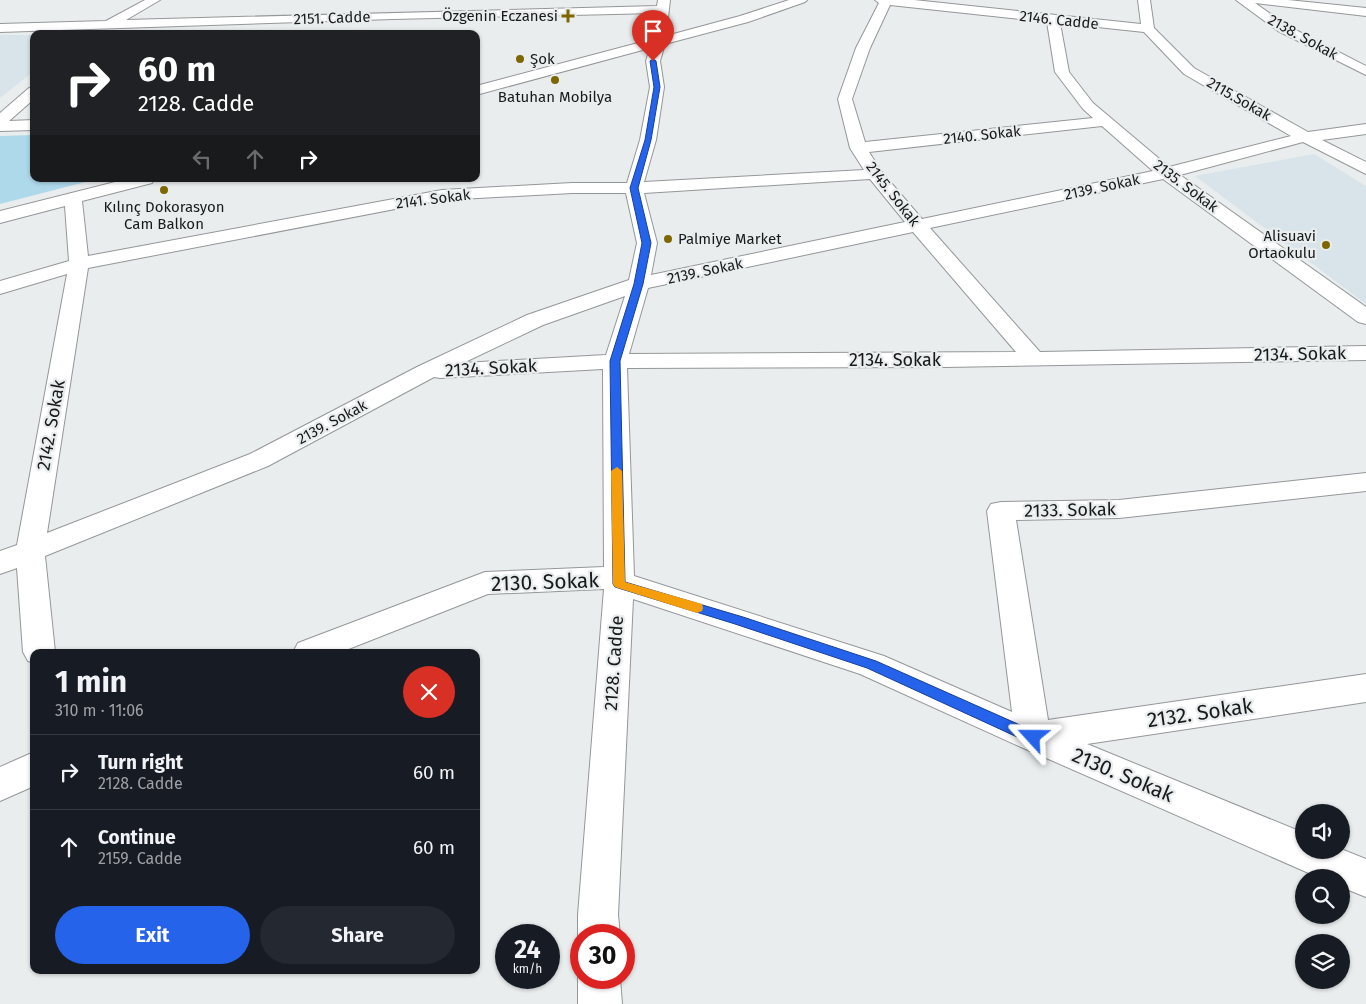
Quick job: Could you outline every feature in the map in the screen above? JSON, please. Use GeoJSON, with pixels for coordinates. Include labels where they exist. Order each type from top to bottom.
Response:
{"type":"FeatureCollection","features":[{"type":"Feature","properties":{"kind":"street"},"geometry":{"type":"LineString","coordinates":[[102,30],[154,0]]}},
{"type":"Feature","properties":{"kind":"street"},"geometry":{"type":"LineString","coordinates":[[385,28],[404,0]]}},
{"type":"Feature","properties":{"kind":"street"},"geometry":{"type":"LineString","coordinates":[[480,90],[744,19],[801,0]]}},
{"type":"Feature","properties":{"kind":"street","name":"2146. Cadde"},"geometry":{"type":"LineString","coordinates":[[881,0],[1148,30]]}},
{"type":"Feature","properties":{"kind":"street"},"geometry":{"type":"LineString","coordinates":[[1144,0],[1148,30]]}},
{"type":"Feature","properties":{"kind":"street","name":"2138. Sokak"},"geometry":{"type":"LineString","coordinates":[[1242,0],[1282,28],[1366,71]]}},
{"type":"Feature","properties":{"kind":"street"},"geometry":{"type":"LineString","coordinates":[[1254,0],[1366,12]]}},
{"type":"Feature","properties":{"kind":"street","name":"2145. Sokak"},"geometry":{"type":"LineString","coordinates":[[886,1],[863,48],[844,99],[858,148],[875,174],[918,226],[1034,358]]}},
{"type":"Feature","properties":{"kind":"street"},"geometry":{"type":"LineString","coordinates":[[634,188],[648,140],[657,87],[653,61],[659,42],[664,5]]}},
{"type":"Feature","properties":{"kind":"street","name":"2151. Cadde"},"geometry":{"type":"LineString","coordinates":[[0,28],[102,30],[664,5]]}},
{"type":"Feature","properties":{"kind":"street","name":"2135. Sokak"},"geometry":{"type":"LineString","coordinates":[[1053,19],[1062,72],[1088,106],[1166,173],[1366,317]]}},
{"type":"Feature","properties":{"kind":"street","name":"2115.Sokak"},"geometry":{"type":"LineString","coordinates":[[1148,30],[1189,71],[1305,137],[1366,169]]}},
{"type":"Feature","properties":{"kind":"street"},"geometry":{"type":"LineString","coordinates":[[0,121],[30,95]]}},
{"type":"Feature","properties":{"kind":"street","name":"2140. Sokak"},"geometry":{"type":"LineString","coordinates":[[858,148],[1106,121]]}},
{"type":"Feature","properties":{"kind":"street"},"geometry":{"type":"LineString","coordinates":[[0,126],[30,125]]}},
{"type":"Feature","properties":{"kind":"street","name":"2139. Sokak"},"geometry":{"type":"LineString","coordinates":[[0,563],[259,460],[425,372],[535,320],[639,284],[1166,173],[1305,137],[1366,129]]}},
{"type":"Feature","properties":{"kind":"street","name":"2141. Sokak"},"geometry":{"type":"LineString","coordinates":[[0,288],[78,264],[442,195],[572,188],[634,188],[875,174]]}},
{"type":"Feature","properties":{"kind":"street"},"geometry":{"type":"LineString","coordinates":[[0,217],[134,182]]}},
{"type":"Feature","properties":{"kind":"street","name":"2128. Cadde"},"geometry":{"type":"LineString","coordinates":[[598,924],[619,584],[615,361],[639,284],[646,243],[634,188]]}},
{"type":"Feature","properties":{"kind":"street","name":"2142. Sokak"},"geometry":{"type":"LineString","coordinates":[[39,649],[30,551],[78,264],[73,198]]}},
{"type":"Feature","properties":{"kind":"street","name":"2134. Sokak"},"geometry":{"type":"LineString","coordinates":[[425,372],[615,361],[945,360],[1366,353]]}},
{"type":"Feature","properties":{"kind":"street","name":"2133. Sokak"},"geometry":{"type":"LineString","coordinates":[[1033,737],[1001,511],[1119,509],[1366,482]]}},
{"type":"Feature","properties":{"kind":"street","name":"2130. Sokak"},"geometry":{"type":"LineString","coordinates":[[317,649],[485,582],[604,578],[872,665],[1033,737],[1366,878]]}},
{"type":"Feature","properties":{"kind":"street","name":"2132. Sokak"},"geometry":{"type":"LineString","coordinates":[[1033,737],[1366,688]]}},
{"type":"Feature","properties":{"kind":"street"},"geometry":{"type":"LineString","coordinates":[[0,785],[30,770]]}},
{"type":"Feature","properties":{"kind":"street"},"geometry":{"type":"LineString","coordinates":[[599,989],[600,1004]]}},
{"type":"Feature","properties":{"kind":"shaded area"},"geometry":{"type":"Polygon","coordinates":[[[0,35],[30,35],[30,74],[0,98],[0,35]]]}},
{"type":"Feature","properties":{"kind":"shaded area"},"geometry":{"type":"Polygon","coordinates":[[[30,135],[30,182],[85,182],[0,204],[0,136],[30,135]]]}},
{"type":"Feature","properties":{"kind":"shaded area","name":"Alisuavi Ortaokulu"},"geometry":{"type":"Polygon","coordinates":[[[1314,154],[1366,186],[1366,304],[1195,176],[1314,154]]]}},
{"type":"Feature","properties":{"kind":"slow traffic"},"geometry":{"type":"LineString","coordinates":[[617,471],[619,584],[697,608]]}},
{"type":"Feature","properties":{"kind":"place","name":"Özgenin Eczanesi"},"geometry":{"type":"Point","coordinates":[568,16]}},
{"type":"Feature","properties":{"kind":"place","name":"Şok"},"geometry":{"type":"Point","coordinates":[520,59]}},
{"type":"Feature","properties":{"kind":"place","name":"Batuhan Mobilya"},"geometry":{"type":"Point","coordinates":[555,80]}},
{"type":"Feature","properties":{"kind":"place","name":"Kılınç Dokorasyon Cam Balkon"},"geometry":{"type":"Point","coordinates":[164,190]}},
{"type":"Feature","properties":{"kind":"place","name":"Palmiye Market"},"geometry":{"type":"Point","coordinates":[668,239]}},
{"type":"Feature","properties":{"kind":"place","name":"Alisuavi Ortaokulu"},"geometry":{"type":"Point","coordinates":[1326,245]}},
{"type":"Feature","properties":{"kind":"route"},"geometry":{"type":"LineString","coordinates":[[653,61],[657,87],[648,140],[634,188],[646,243],[639,284],[615,361],[619,584],[738,620],[872,665],[1033,737]]}}]}
